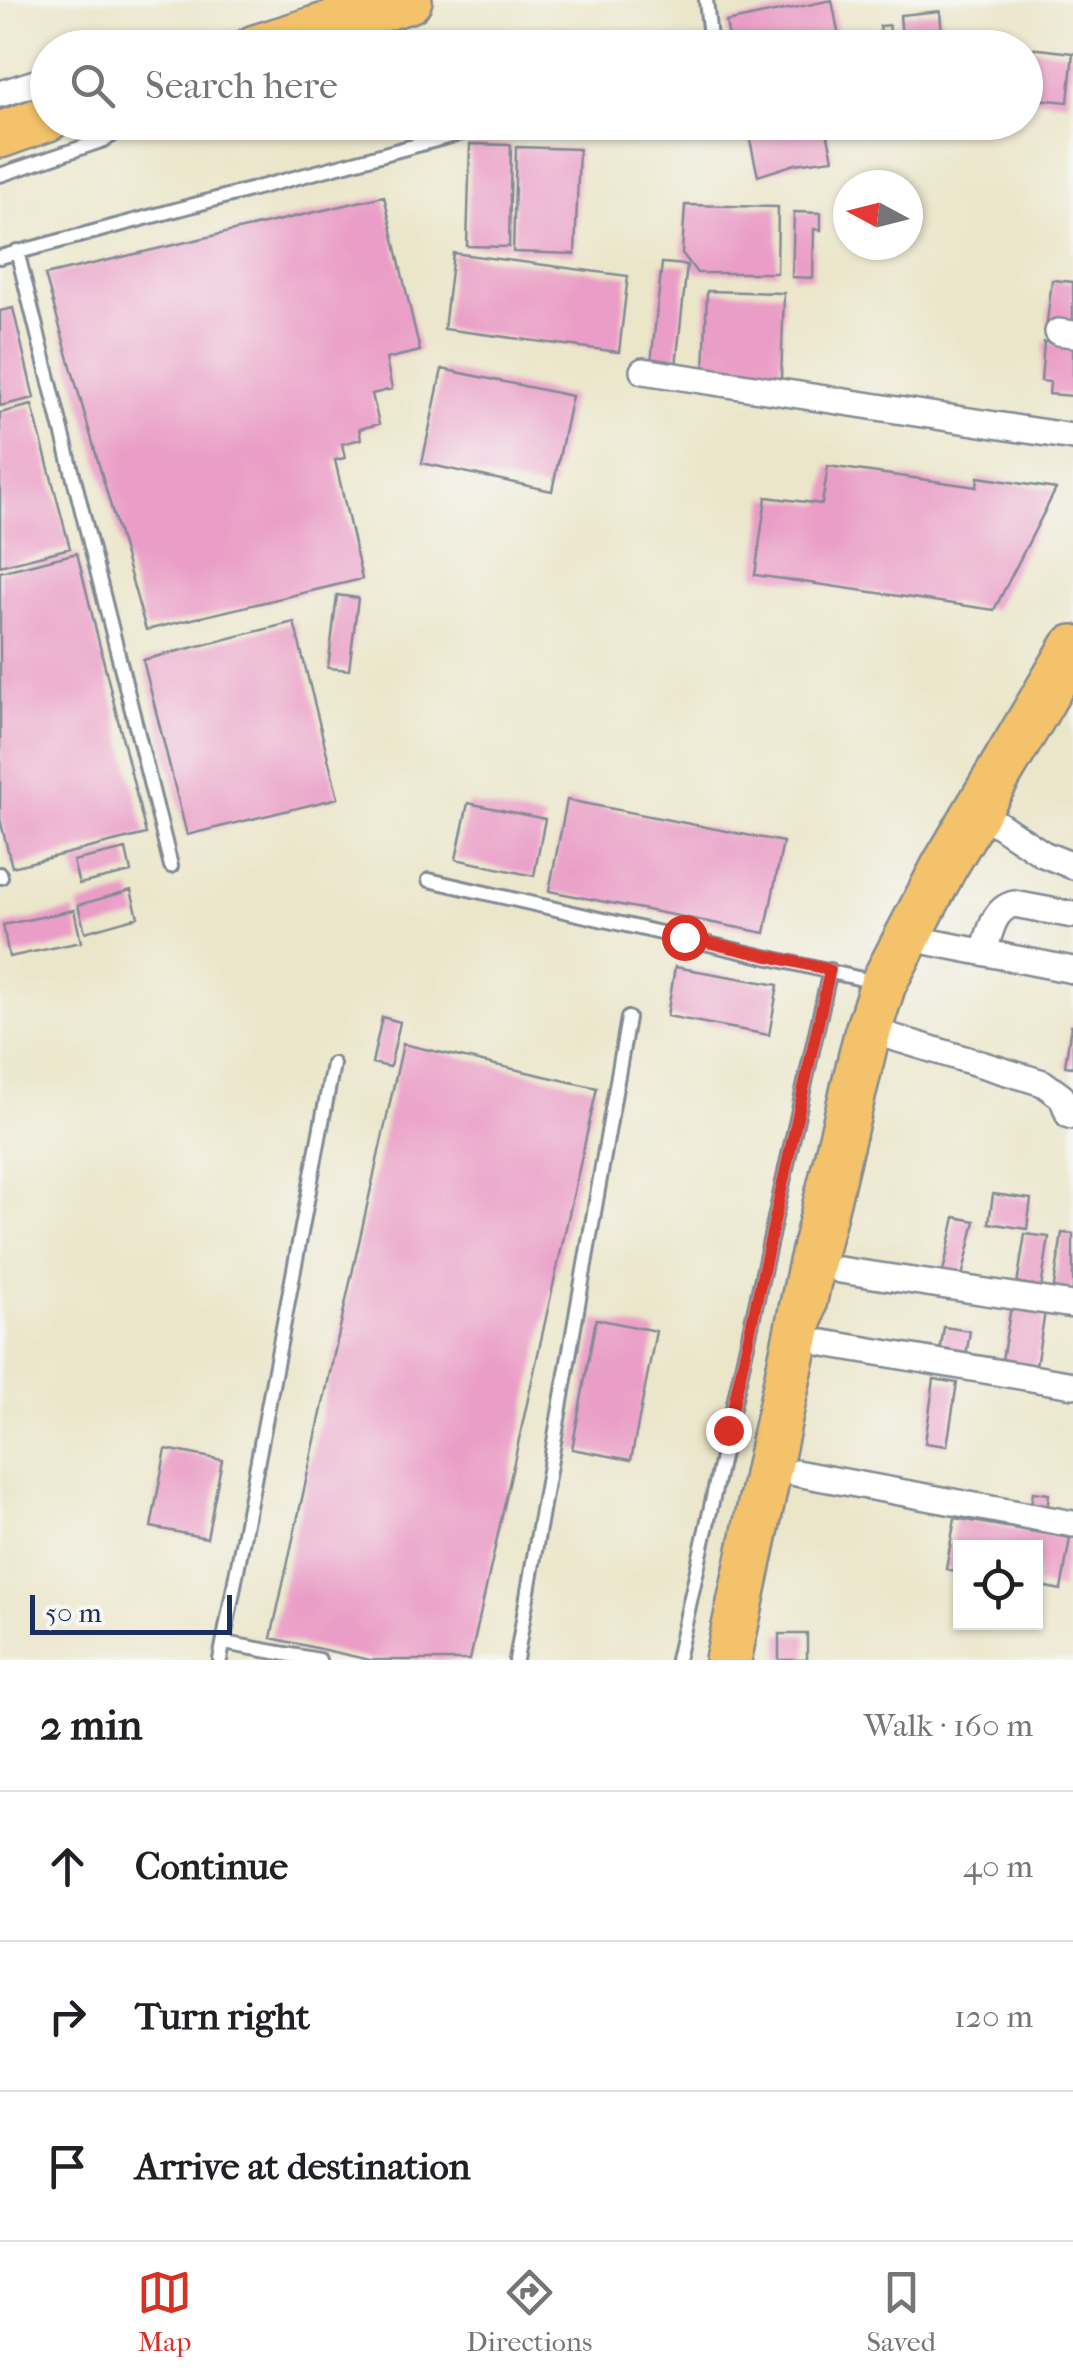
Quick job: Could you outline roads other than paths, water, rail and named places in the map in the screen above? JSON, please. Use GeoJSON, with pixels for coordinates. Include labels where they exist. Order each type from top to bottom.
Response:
{"type":"FeatureCollection","features":[{"type":"Feature","properties":{"kind":"highway"},"geometry":{"type":"LineString","coordinates":[[313,30],[409,0]]}},
{"type":"Feature","properties":{"kind":"highway"},"geometry":{"type":"LineString","coordinates":[[0,135],[30,124]]}},
{"type":"Feature","properties":{"kind":"highway"},"geometry":{"type":"LineString","coordinates":[[728,1660],[811,1266],[881,1034],[1056,711],[1073,648]]}},
{"type":"Feature","properties":{"kind":"highway"},"geometry":{"type":"LineString","coordinates":[[754,1660],[840,1270],[881,1034],[883,984],[944,867],[1056,711]]}},
{"type":"Feature","properties":{"kind":"street"},"geometry":{"type":"LineString","coordinates":[[0,94],[30,85]]}},
{"type":"Feature","properties":{"kind":"street"},"geometry":{"type":"LineString","coordinates":[[643,371],[1073,437]]}},
{"type":"Feature","properties":{"kind":"street"},"geometry":{"type":"LineString","coordinates":[[998,824],[1043,854],[1073,866]]}},
{"type":"Feature","properties":{"kind":"street"},"geometry":{"type":"LineString","coordinates":[[984,952],[994,921],[1005,906],[1014,904],[1073,915]]}},
{"type":"Feature","properties":{"kind":"street"},"geometry":{"type":"LineString","coordinates":[[930,942],[1073,970]]}},
{"type":"Feature","properties":{"kind":"street"},"geometry":{"type":"LineString","coordinates":[[881,1034],[1042,1082],[1069,1104]]}},
{"type":"Feature","properties":{"kind":"street"},"geometry":{"type":"LineString","coordinates":[[840,1270],[1073,1305]]}},
{"type":"Feature","properties":{"kind":"street"},"geometry":{"type":"LineString","coordinates":[[824,1343],[1073,1386]]}},
{"type":"Feature","properties":{"kind":"street"},"geometry":{"type":"LineString","coordinates":[[796,1473],[1073,1524]]}},
{"type":"Feature","properties":{"kind":"lane"},"geometry":{"type":"LineString","coordinates":[[706,0],[709,30]]}},
{"type":"Feature","properties":{"kind":"lane"},"geometry":{"type":"LineString","coordinates":[[0,176],[104,140]]}},
{"type":"Feature","properties":{"kind":"lane"},"geometry":{"type":"LineString","coordinates":[[0,256],[435,140]]}},
{"type":"Feature","properties":{"kind":"lane"},"geometry":{"type":"LineString","coordinates":[[17,251],[171,866]]}},
{"type":"Feature","properties":{"kind":"lane"},"geometry":{"type":"LineString","coordinates":[[429,880],[883,984]]}},
{"type":"Feature","properties":{"kind":"lane"},"geometry":{"type":"LineString","coordinates":[[677,1660],[830,970]]}},
{"type":"Feature","properties":{"kind":"lane"},"geometry":{"type":"LineString","coordinates":[[516,1660],[628,1018]]}},
{"type":"Feature","properties":{"kind":"lane"},"geometry":{"type":"LineString","coordinates":[[220,1660],[333,1064]]}},
{"type":"Feature","properties":{"kind":"lane"},"geometry":{"type":"LineString","coordinates":[[224,1643],[319,1660]]}}]}
